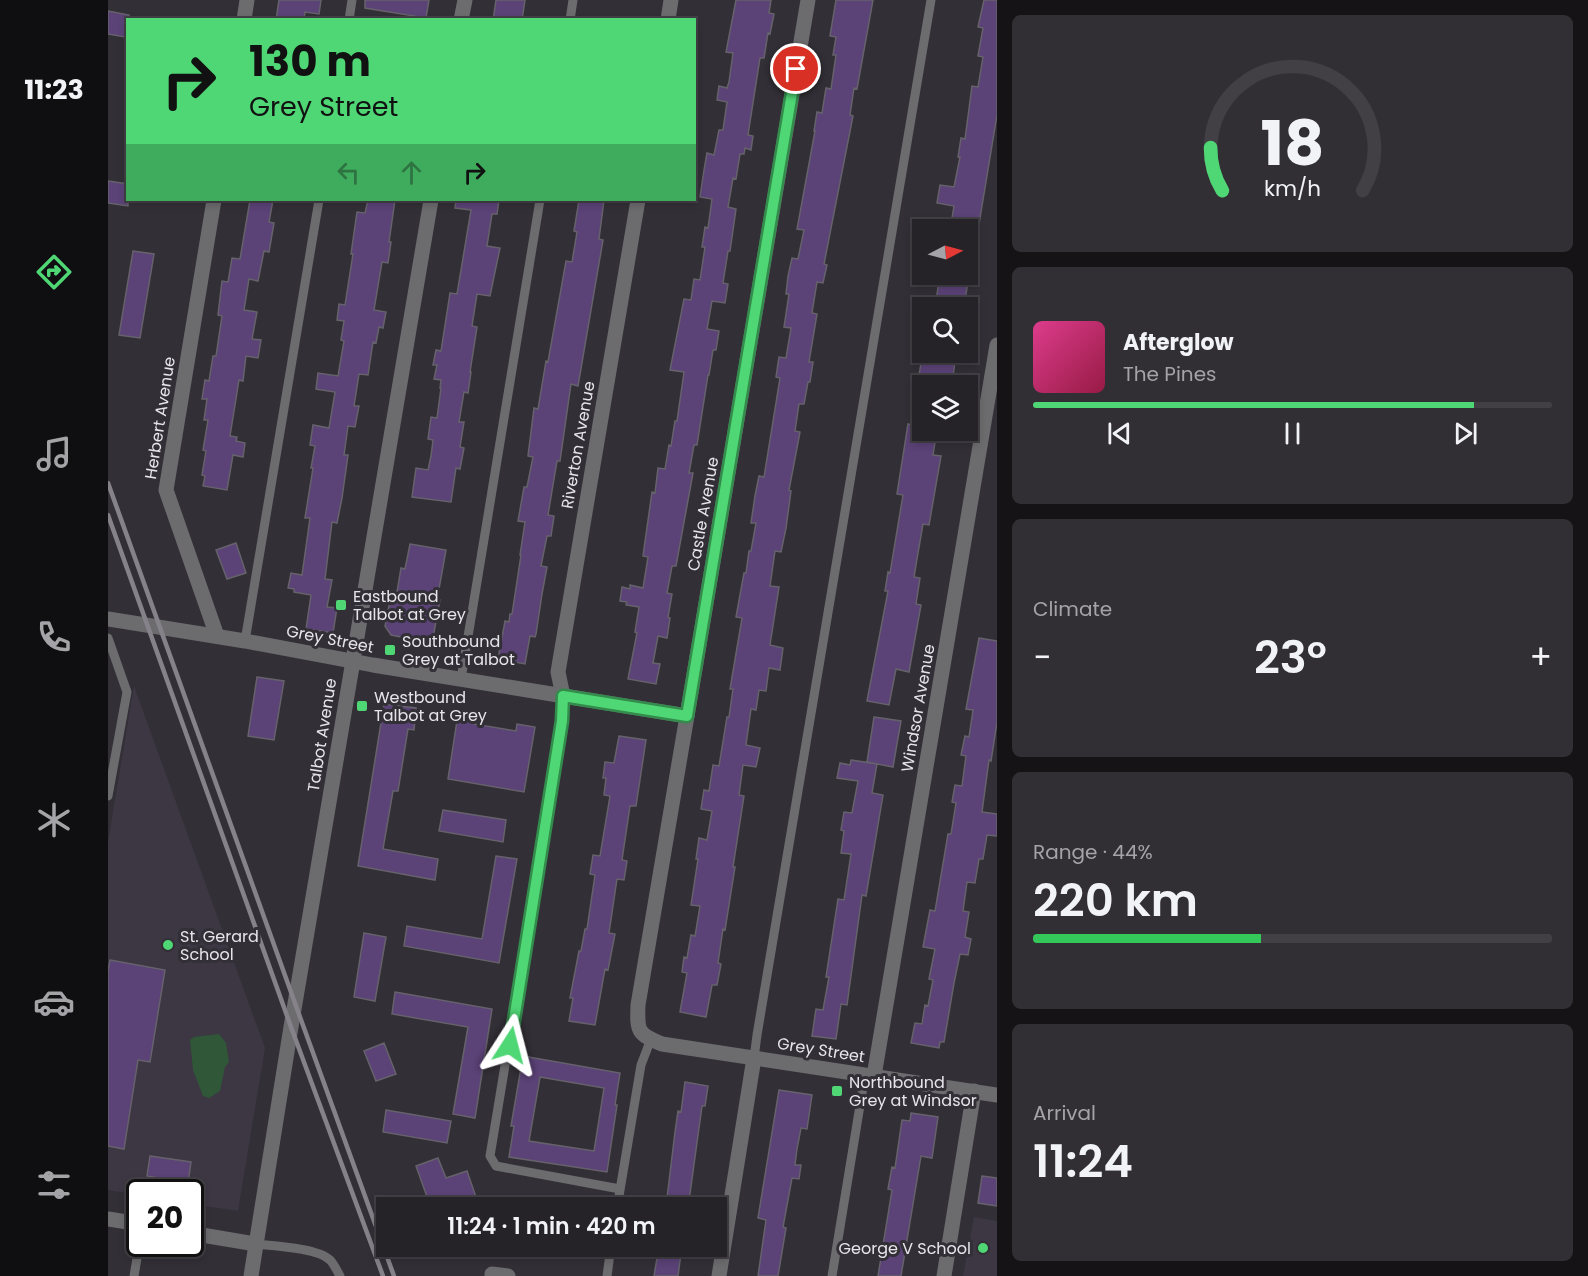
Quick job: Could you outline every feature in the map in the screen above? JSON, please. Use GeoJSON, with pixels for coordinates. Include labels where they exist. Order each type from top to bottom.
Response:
{"type":"FeatureCollection","features":[{"type":"Feature","properties":{"kind":"street"},"geometry":{"type":"LineString","coordinates":[[244,18],[247,0]]}},
{"type":"Feature","properties":{"kind":"street"},"geometry":{"type":"LineString","coordinates":[[461,18],[465,0]]}},
{"type":"Feature","properties":{"kind":"street"},"geometry":{"type":"LineString","coordinates":[[668,18],[671,0]]}},
{"type":"Feature","properties":{"kind":"street","name":"Castle Avenue"},"geometry":{"type":"LineString","coordinates":[[646,1036],[639,1029],[638,1005],[808,0]]}},
{"type":"Feature","properties":{"kind":"street","name":"Herbert Avenue"},"geometry":{"type":"LineString","coordinates":[[214,201],[166,490],[217,636]]}},
{"type":"Feature","properties":{"kind":"street","name":"Talbot Avenue"},"geometry":{"type":"LineString","coordinates":[[251,1276],[431,201]]}},
{"type":"Feature","properties":{"kind":"street","name":"Riverton Avenue"},"geometry":{"type":"LineString","coordinates":[[563,696],[558,672],[638,201]]}},
{"type":"Feature","properties":{"kind":"street","name":"Windsor Avenue"},"geometry":{"type":"LineString","coordinates":[[870,1076],[997,345]]}},
{"type":"Feature","properties":{"kind":"street","name":"Grey Street"},"geometry":{"type":"LineString","coordinates":[[108,619],[217,636],[353,662],[687,716]]}},
{"type":"Feature","properties":{"kind":"street","name":"Grey Street"},"geometry":{"type":"LineString","coordinates":[[646,1036],[662,1044],[997,1095]]}},
{"type":"Feature","properties":{"kind":"street"},"geometry":{"type":"LineString","coordinates":[[719,1276],[754,1058]]}},
{"type":"Feature","properties":{"kind":"street"},"geometry":{"type":"LineString","coordinates":[[944,1276],[974,1091]]}},
{"type":"Feature","properties":{"kind":"street"},"geometry":{"type":"LineString","coordinates":[[108,1219],[126,1222]]}},
{"type":"Feature","properties":{"kind":"street"},"geometry":{"type":"LineString","coordinates":[[204,1235],[256,1244]]}},
{"type":"Feature","properties":{"kind":"street"},"geometry":{"type":"LineString","coordinates":[[492,1275],[508,1276]]}},
{"type":"Feature","properties":{"kind":"lane"},"geometry":{"type":"LineString","coordinates":[[349,18],[352,0]]}},
{"type":"Feature","properties":{"kind":"lane"},"geometry":{"type":"LineString","coordinates":[[570,18],[573,0]]}},
{"type":"Feature","properties":{"kind":"lane"},"geometry":{"type":"LineString","coordinates":[[754,1058],[931,0]]}},
{"type":"Feature","properties":{"kind":"lane"},"geometry":{"type":"LineString","coordinates":[[245,641],[319,201]]}},
{"type":"Feature","properties":{"kind":"lane"},"geometry":{"type":"LineString","coordinates":[[461,679],[540,201]]}},
{"type":"Feature","properties":{"kind":"lane"},"geometry":{"type":"LineString","coordinates":[[108,638],[127,692],[108,796]]}},
{"type":"Feature","properties":{"kind":"lane"},"geometry":{"type":"LineString","coordinates":[[563,696],[562,721],[490,1156],[496,1166],[620,1189]]}},
{"type":"Feature","properties":{"kind":"lane"},"geometry":{"type":"LineString","coordinates":[[619,1197],[646,1036]]}},
{"type":"Feature","properties":{"kind":"lane"},"geometry":{"type":"LineString","coordinates":[[832,1276],[870,1076]]}},
{"type":"Feature","properties":{"kind":"lane"},"geometry":{"type":"LineString","coordinates":[[256,1244],[323,1255],[331,1261],[340,1276]]}},
{"type":"Feature","properties":{"kind":"lane"},"geometry":{"type":"LineString","coordinates":[[134,1276],[137,1257]]}},
{"type":"Feature","properties":{"kind":"lane"},"geometry":{"type":"LineString","coordinates":[[606,1276],[609,1257]]}},
{"type":"Feature","properties":{"kind":"shaded area","name":"St. Gerard School"},"geometry":{"type":"Polygon","coordinates":[[[134,686],[265,1048],[238,1211],[204,1206],[204,1179],[126,1179],[126,1193],[108,1190],[108,842],[134,686]]]}},
{"type":"Feature","properties":{"kind":"shaded area","name":"George V School"},"geometry":{"type":"Polygon","coordinates":[[[974,1217],[997,1221],[997,1276],[963,1276],[974,1217]]]}},
{"type":"Feature","properties":{"kind":"green space"},"geometry":{"type":"Polygon","coordinates":[[[219,1034],[226,1043],[229,1062],[225,1067],[220,1091],[209,1098],[203,1096],[193,1070],[190,1040],[194,1037],[219,1034]]]}},
{"type":"Feature","properties":{"kind":"building"},"geometry":{"type":"Polygon","coordinates":[[[279,0],[321,0],[319,14],[305,12],[304,18],[276,18],[279,0]]]}},
{"type":"Feature","properties":{"kind":"building"},"geometry":{"type":"Polygon","coordinates":[[[365,0],[429,0],[426,18],[365,8],[365,0]]]}},
{"type":"Feature","properties":{"kind":"building"},"geometry":{"type":"Polygon","coordinates":[[[496,0],[525,0],[522,18],[493,18],[496,0]]]}},
{"type":"Feature","properties":{"kind":"building"},"geometry":{"type":"Polygon","coordinates":[[[736,0],[771,0],[769,13],[774,14],[764,58],[760,58],[748,135],[753,136],[751,150],[745,148],[744,154],[740,154],[736,179],[733,178],[728,207],[736,209],[723,283],[728,284],[725,303],[712,301],[707,329],[719,331],[708,375],[697,445],[694,445],[689,473],[693,473],[676,566],[672,566],[667,593],[672,594],[667,638],[658,636],[653,663],[660,664],[656,684],[628,679],[637,633],[635,632],[639,607],[626,605],[627,602],[620,601],[622,587],[630,589],[630,585],[643,588],[648,557],[643,556],[652,492],[655,493],[658,468],[665,469],[675,421],[677,421],[684,372],[670,370],[684,299],[691,300],[694,279],[700,280],[705,247],[702,247],[705,227],[708,228],[712,199],[700,197],[707,153],[714,155],[719,130],[723,130],[727,102],[717,100],[719,86],[727,88],[729,82],[733,53],[726,52],[736,0]]]}},
{"type":"Feature","properties":{"kind":"building"},"geometry":{"type":"Polygon","coordinates":[[[836,0],[873,0],[857,89],[854,88],[850,115],[853,116],[824,264],[827,265],[823,283],[817,282],[812,313],[817,314],[809,362],[813,362],[810,382],[808,382],[804,404],[799,404],[795,431],[800,432],[789,490],[791,491],[786,528],[781,552],[775,551],[770,586],[779,587],[770,645],[783,648],[780,670],[769,668],[766,691],[759,690],[756,710],[751,709],[746,745],[760,748],[756,767],[743,765],[739,795],[744,796],[733,867],[735,867],[718,963],[721,964],[717,985],[712,985],[706,1017],[680,1012],[687,973],[682,972],[684,957],[687,958],[691,935],[695,936],[700,906],[691,905],[699,838],[707,840],[712,811],[701,809],[704,790],[709,791],[713,765],[719,766],[727,717],[729,717],[733,689],[730,689],[742,618],[736,617],[756,523],[751,523],[755,496],[759,476],[764,477],[780,378],[776,377],[779,357],[786,358],[791,328],[784,327],[789,294],[786,294],[788,276],[792,258],[798,259],[804,230],[797,229],[817,112],[822,113],[826,88],[831,89],[836,37],[830,36],[836,0]]]}},
{"type":"Feature","properties":{"kind":"building"},"geometry":{"type":"Polygon","coordinates":[[[984,0],[997,0],[997,115],[978,230],[978,219],[952,219],[954,206],[937,203],[940,185],[954,187],[961,138],[965,139],[972,86],[978,87],[983,57],[978,56],[983,28],[978,27],[984,0]]]}},
{"type":"Feature","properties":{"kind":"building"},"geometry":{"type":"Polygon","coordinates":[[[108,11],[129,15],[126,18],[125,37],[108,34],[108,11]]]}},
{"type":"Feature","properties":{"kind":"building"},"geometry":{"type":"Polygon","coordinates":[[[108,181],[126,184],[128,206],[108,203],[108,181]]]}},
{"type":"Feature","properties":{"kind":"building"},"geometry":{"type":"Polygon","coordinates":[[[250,201],[273,201],[269,222],[274,223],[269,252],[264,251],[258,281],[249,279],[244,310],[257,312],[252,339],[261,340],[258,358],[246,356],[243,381],[239,380],[230,436],[237,437],[236,441],[245,443],[243,457],[233,455],[227,490],[203,486],[205,476],[202,475],[206,451],[203,450],[208,420],[204,420],[207,399],[202,399],[205,380],[209,381],[213,356],[216,356],[222,316],[218,315],[222,281],[228,282],[232,258],[240,259],[250,201]]]}},
{"type":"Feature","properties":{"kind":"building"},"geometry":{"type":"Polygon","coordinates":[[[368,201],[395,201],[388,263],[382,262],[374,310],[386,312],[383,328],[379,327],[376,343],[373,342],[368,375],[359,374],[354,406],[359,406],[355,427],[348,426],[344,455],[348,455],[342,498],[337,523],[332,522],[325,579],[332,580],[327,607],[337,608],[333,633],[306,629],[311,595],[294,592],[294,589],[288,588],[291,573],[302,575],[310,518],[305,518],[315,446],[310,445],[313,425],[329,428],[335,392],[316,389],[318,373],[338,376],[344,341],[341,340],[344,321],[337,320],[339,304],[345,305],[357,212],[365,213],[368,201]]]}},
{"type":"Feature","properties":{"kind":"building"},"geometry":{"type":"Polygon","coordinates":[[[456,201],[499,201],[497,214],[492,214],[487,246],[500,248],[490,296],[477,294],[472,326],[477,327],[471,372],[468,393],[464,392],[459,422],[464,422],[460,447],[464,448],[460,469],[456,468],[451,502],[412,497],[416,468],[428,470],[431,456],[433,440],[428,439],[431,417],[437,418],[441,388],[441,380],[434,379],[437,365],[433,365],[436,350],[441,351],[450,293],[457,294],[471,210],[455,208],[456,201]]]}},
{"type":"Feature","properties":{"kind":"building"},"geometry":{"type":"Polygon","coordinates":[[[579,201],[604,201],[599,239],[603,240],[578,386],[571,384],[560,461],[557,461],[548,515],[554,516],[551,536],[547,536],[541,566],[547,567],[536,634],[535,637],[530,636],[525,664],[498,659],[505,621],[509,622],[510,614],[512,614],[521,555],[525,522],[518,521],[524,487],[527,487],[533,457],[528,456],[534,408],[538,409],[566,261],[572,262],[577,232],[574,231],[579,201]]]}},
{"type":"Feature","properties":{"kind":"building"},"geometry":{"type":"Polygon","coordinates":[[[133,251],[154,254],[140,338],[119,335],[133,251]]]}},
{"type":"Feature","properties":{"kind":"building"},"geometry":{"type":"Polygon","coordinates":[[[938,285],[967,285],[966,297],[937,297],[938,285]]]}},
{"type":"Feature","properties":{"kind":"building"},"geometry":{"type":"Polygon","coordinates":[[[921,363],[955,363],[953,375],[919,375],[921,363]]]}},
{"type":"Feature","properties":{"kind":"building"},"geometry":{"type":"Polygon","coordinates":[[[908,424],[912,425],[912,441],[935,441],[933,455],[941,456],[929,525],[923,524],[914,577],[920,578],[916,604],[921,605],[909,672],[896,669],[889,705],[867,701],[903,495],[897,494],[908,424]]]}},
{"type":"Feature","properties":{"kind":"building"},"geometry":{"type":"Polygon","coordinates":[[[236,543],[246,573],[227,579],[216,550],[236,543]]]}},
{"type":"Feature","properties":{"kind":"building"},"geometry":{"type":"Polygon","coordinates":[[[410,544],[446,550],[432,643],[391,635],[385,626],[392,591],[397,592],[401,568],[405,569],[410,544]]]}},
{"type":"Feature","properties":{"kind":"building"},"geometry":{"type":"Polygon","coordinates":[[[979,638],[997,641],[997,722],[982,812],[997,814],[997,836],[987,835],[983,859],[979,859],[975,883],[967,882],[963,911],[969,912],[965,937],[971,939],[968,955],[960,954],[944,1042],[940,1042],[939,1048],[911,1043],[915,1023],[922,1024],[933,980],[929,979],[935,949],[923,947],[930,910],[935,911],[948,834],[951,834],[956,803],[952,802],[955,785],[962,786],[966,756],[961,755],[965,736],[969,737],[973,710],[966,709],[979,638]]]}},
{"type":"Feature","properties":{"kind":"building"},"geometry":{"type":"Polygon","coordinates":[[[257,677],[284,681],[274,740],[248,736],[257,677]]]}},
{"type":"Feature","properties":{"kind":"building"},"geometry":{"type":"Polygon","coordinates":[[[384,704],[416,708],[414,730],[408,729],[398,791],[393,791],[383,849],[438,859],[435,880],[358,866],[384,704]]]}},
{"type":"Feature","properties":{"kind":"building"},"geometry":{"type":"Polygon","coordinates":[[[458,714],[475,717],[474,724],[516,731],[517,724],[535,727],[524,792],[448,779],[458,714]]]}},
{"type":"Feature","properties":{"kind":"building"},"geometry":{"type":"Polygon","coordinates":[[[874,717],[901,721],[893,767],[867,762],[874,717]]]}},
{"type":"Feature","properties":{"kind":"building"},"geometry":{"type":"Polygon","coordinates":[[[619,736],[646,740],[636,806],[630,806],[622,860],[627,861],[624,880],[617,879],[609,933],[615,934],[608,970],[605,969],[595,1025],[569,1021],[573,998],[570,998],[579,951],[581,951],[585,929],[587,929],[595,875],[590,874],[593,855],[600,856],[610,796],[604,795],[605,762],[614,763],[619,736]]]}},
{"type":"Feature","properties":{"kind":"building"},"geometry":{"type":"Polygon","coordinates":[[[851,760],[877,764],[872,793],[883,795],[866,896],[862,895],[847,1005],[841,1004],[836,1039],[812,1036],[816,1009],[823,1010],[838,899],[844,900],[851,854],[841,853],[844,831],[841,830],[844,812],[852,813],[858,781],[837,778],[840,763],[850,765],[851,760]]]}},
{"type":"Feature","properties":{"kind":"building"},"geometry":{"type":"Polygon","coordinates":[[[443,810],[506,820],[503,842],[439,831],[443,810]]]}},
{"type":"Feature","properties":{"kind":"building"},"geometry":{"type":"Polygon","coordinates":[[[496,856],[517,859],[499,963],[404,946],[407,926],[482,939],[496,856]]]}},
{"type":"Feature","properties":{"kind":"building"},"geometry":{"type":"Polygon","coordinates":[[[364,933],[386,937],[375,1001],[354,997],[364,933]]]}},
{"type":"Feature","properties":{"kind":"building","name":"St. Gerard School"},"geometry":{"type":"Polygon","coordinates":[[[110,960],[165,970],[150,1062],[138,1060],[124,1149],[108,1146],[108,971],[110,960]]]}},
{"type":"Feature","properties":{"kind":"building"},"geometry":{"type":"Polygon","coordinates":[[[395,992],[492,1009],[475,1118],[453,1114],[468,1027],[392,1014],[395,992]]]}},
{"type":"Feature","properties":{"kind":"building"},"geometry":{"type":"Polygon","coordinates":[[[384,1043],[396,1074],[376,1081],[364,1051],[384,1043]]]}},
{"type":"Feature","properties":{"kind":"building"},"geometry":{"type":"Polygon","coordinates":[[[523,1056],[620,1073],[607,1172],[509,1157],[514,1126],[511,1126],[523,1056]],[[540,1077],[529,1141],[594,1151],[604,1088],[540,1077]]]}},
{"type":"Feature","properties":{"kind":"building"},"geometry":{"type":"Polygon","coordinates":[[[685,1082],[708,1086],[705,1106],[702,1106],[690,1197],[667,1197],[678,1111],[681,1112],[685,1082]]]}},
{"type":"Feature","properties":{"kind":"building"},"geometry":{"type":"Polygon","coordinates":[[[779,1090],[812,1095],[807,1129],[801,1128],[797,1149],[795,1165],[801,1165],[799,1179],[792,1178],[783,1227],[786,1228],[778,1276],[758,1276],[766,1220],[758,1218],[779,1090]]]}},
{"type":"Feature","properties":{"kind":"building"},"geometry":{"type":"Polygon","coordinates":[[[386,1110],[451,1121],[447,1143],[383,1132],[386,1110]]]}},
{"type":"Feature","properties":{"kind":"building"},"geometry":{"type":"Polygon","coordinates":[[[911,1113],[938,1117],[932,1158],[921,1156],[901,1276],[878,1276],[892,1190],[888,1189],[892,1167],[895,1168],[902,1120],[910,1121],[911,1113]]]}},
{"type":"Feature","properties":{"kind":"building"},"geometry":{"type":"Polygon","coordinates":[[[150,1156],[191,1162],[189,1179],[147,1176],[150,1156]]]}},
{"type":"Feature","properties":{"kind":"building"},"geometry":{"type":"Polygon","coordinates":[[[438,1158],[446,1178],[467,1171],[476,1197],[427,1197],[416,1166],[438,1158]]]}},
{"type":"Feature","properties":{"kind":"building"},"geometry":{"type":"Polygon","coordinates":[[[982,1176],[997,1178],[997,1206],[978,1203],[982,1176]]]}},
{"type":"Feature","properties":{"kind":"building"},"geometry":{"type":"Polygon","coordinates":[[[657,1257],[681,1257],[678,1276],[654,1276],[657,1257]]]}},
{"type":"Feature","properties":{"kind":"railway"},"geometry":{"type":"LineString","coordinates":[[108,483],[394,1276]]}},
{"type":"Feature","properties":{"kind":"railway"},"geometry":{"type":"LineString","coordinates":[[108,515],[291,1027],[383,1276]]}},
{"type":"Feature","properties":{"kind":"place","name":"Eastbound Talbot at Grey"},"geometry":{"type":"Point","coordinates":[341,605]}},
{"type":"Feature","properties":{"kind":"place","name":"Southbound Grey at Talbot"},"geometry":{"type":"Point","coordinates":[390,650]}},
{"type":"Feature","properties":{"kind":"place","name":"Westbound Talbot at Grey"},"geometry":{"type":"Point","coordinates":[362,706]}},
{"type":"Feature","properties":{"kind":"place","name":"St. Gerard School"},"geometry":{"type":"Point","coordinates":[168,945]}},
{"type":"Feature","properties":{"kind":"place","name":"Northbound Grey at Windsor"},"geometry":{"type":"Point","coordinates":[837,1091]}},
{"type":"Feature","properties":{"kind":"place","name":"George V School"},"geometry":{"type":"Point","coordinates":[983,1248]}},
{"type":"Feature","properties":{"kind":"route"},"geometry":{"type":"LineString","coordinates":[[510,1045],[562,721],[563,696],[687,716],[796,69]]}}]}
